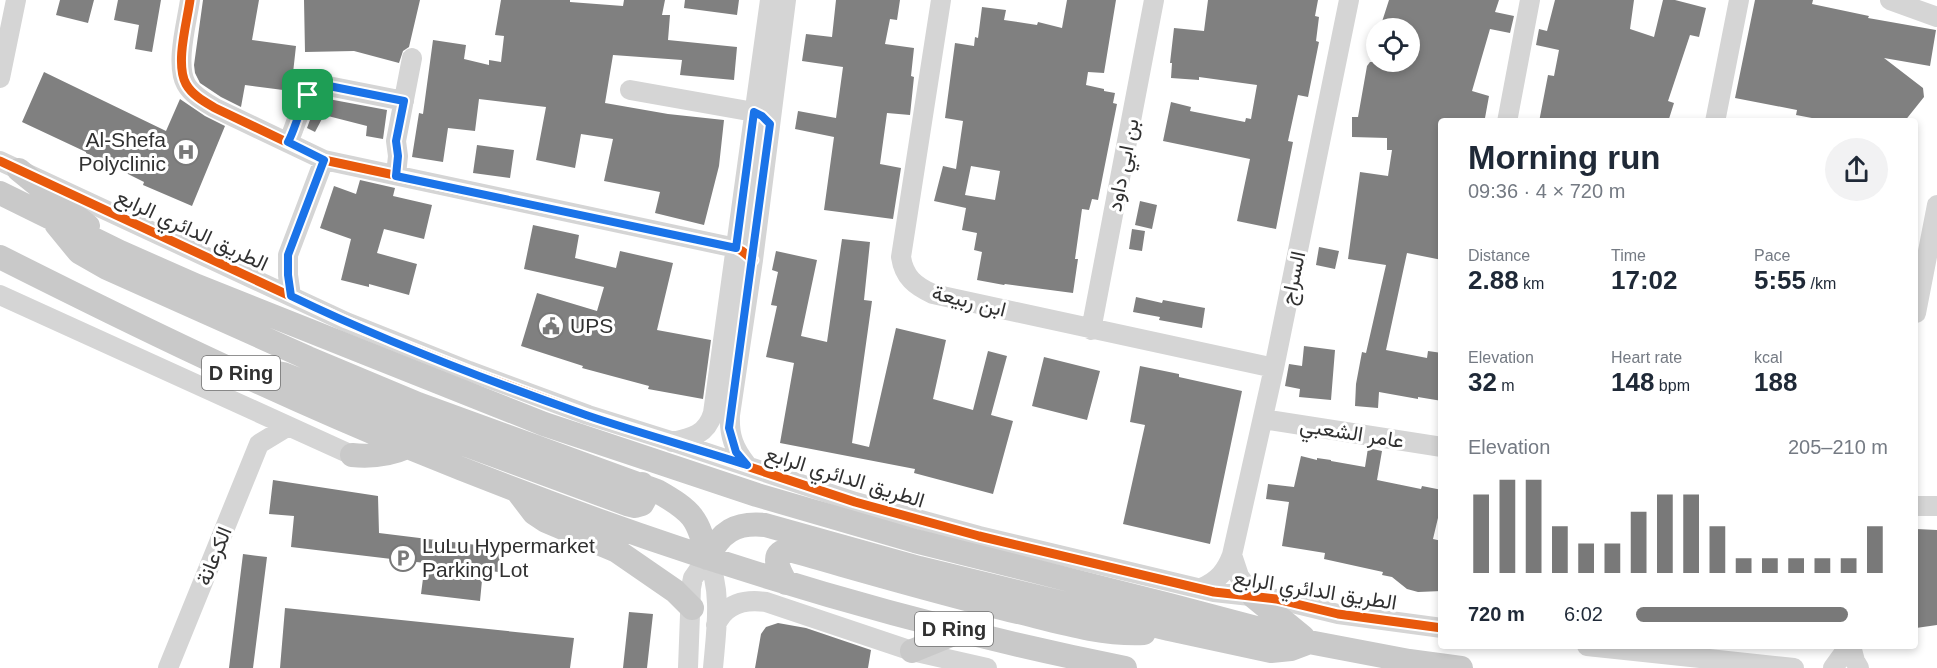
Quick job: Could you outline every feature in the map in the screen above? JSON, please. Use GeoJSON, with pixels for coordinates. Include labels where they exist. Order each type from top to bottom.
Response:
{"type":"FeatureCollection","features":[{"type":"Feature","properties":{"kind":"main road"},"geometry":{"type":"LineString","coordinates":[[9,165],[120,252]]}},
{"type":"Feature","properties":{"kind":"main road","name":"الطريق الدائري الرابع"},"geometry":{"type":"LineString","coordinates":[[0,193],[120,252],[197,286],[544,424],[763,496],[915,541],[1169,604],[1309,642],[1408,661],[1461,668]]}},
{"type":"Feature","properties":{"kind":"main road"},"geometry":{"type":"LineString","coordinates":[[53,220],[79,252],[117,273],[418,404],[642,484],[672,499],[698,522],[707,558]]}},
{"type":"Feature","properties":{"kind":"main road","name":"D Ring"},"geometry":{"type":"LineString","coordinates":[[0,257],[230,369],[407,447],[517,490],[707,558],[786,583],[1089,664],[1125,668]]}},
{"type":"Feature","properties":{"kind":"main road"},"geometry":{"type":"LineString","coordinates":[[230,369],[262,370],[283,374],[627,504],[635,506],[645,501],[647,495],[642,484]]}},
{"type":"Feature","properties":{"kind":"main road"},"geometry":{"type":"LineString","coordinates":[[352,455],[375,456],[407,447]]}},
{"type":"Feature","properties":{"kind":"main road"},"geometry":{"type":"LineString","coordinates":[[517,490],[534,513],[546,521],[617,551],[675,591],[692,608]]}},
{"type":"Feature","properties":{"kind":"main road"},"geometry":{"type":"LineString","coordinates":[[707,558],[722,536],[733,529],[745,524],[765,525],[918,568],[1169,629],[1271,651],[1290,649],[1309,642]]}},
{"type":"Feature","properties":{"kind":"main road"},"geometry":{"type":"LineString","coordinates":[[786,583],[776,563],[781,552],[787,550],[952,596],[1102,631],[1131,634],[1169,629]]}},
{"type":"Feature","properties":{"kind":"main road"},"geometry":{"type":"LineString","coordinates":[[1254,597],[1309,642]]}},
{"type":"Feature","properties":{"kind":"main road"},"geometry":{"type":"LineString","coordinates":[[912,651],[961,631]]}},
{"type":"Feature","properties":{"kind":"street"},"geometry":{"type":"LineString","coordinates":[[0,78],[16,0]]}},
{"type":"Feature","properties":{"kind":"street"},"geometry":{"type":"LineString","coordinates":[[190,0],[182,60],[186,85],[214,108],[324,160],[736,248],[742,250],[753,260]]}},
{"type":"Feature","properties":{"kind":"street"},"geometry":{"type":"LineString","coordinates":[[632,453],[645,447],[698,435],[711,422],[770,0]]}},
{"type":"Feature","properties":{"kind":"street"},"geometry":{"type":"LineString","coordinates":[[747,465],[736,452],[729,428],[786,0]]}},
{"type":"Feature","properties":{"kind":"street","name":"ابن ربيعة"},"geometry":{"type":"LineString","coordinates":[[941,0],[901,257],[903,269],[909,279],[920,288],[933,294],[1274,368]]}},
{"type":"Feature","properties":{"kind":"street","name":"بن ابي داود"},"geometry":{"type":"LineString","coordinates":[[1091,330],[1154,0]]}},
{"type":"Feature","properties":{"kind":"street","name":"السراج"},"geometry":{"type":"LineString","coordinates":[[1201,588],[1221,576],[1232,555],[1274,368],[1349,0]]}},
{"type":"Feature","properties":{"kind":"street"},"geometry":{"type":"LineString","coordinates":[[1508,118],[1530,0]]}},
{"type":"Feature","properties":{"kind":"street"},"geometry":{"type":"LineString","coordinates":[[1716,118],[1739,0]]}},
{"type":"Feature","properties":{"kind":"street"},"geometry":{"type":"LineString","coordinates":[[1890,0],[1937,17]]}},
{"type":"Feature","properties":{"kind":"street"},"geometry":{"type":"LineString","coordinates":[[390,174],[388,155],[396,141],[412,58]]}},
{"type":"Feature","properties":{"kind":"street"},"geometry":{"type":"LineString","coordinates":[[285,140],[308,95],[319,86],[404,101]]}},
{"type":"Feature","properties":{"kind":"street"},"geometry":{"type":"LineString","coordinates":[[630,90],[754,112],[770,124]]}},
{"type":"Feature","properties":{"kind":"street"},"geometry":{"type":"LineString","coordinates":[[0,149],[9,165]]}},
{"type":"Feature","properties":{"kind":"street"},"geometry":{"type":"LineString","coordinates":[[249,277],[272,271],[288,255],[324,160]]}},
{"type":"Feature","properties":{"kind":"street","name":"الطريق الدائري الرابع"},"geometry":{"type":"LineString","coordinates":[[9,165],[346,322],[469,371],[588,415],[855,502],[979,536],[1228,594],[1276,599],[1338,614],[1438,627]]}},
{"type":"Feature","properties":{"kind":"street"},"geometry":{"type":"LineString","coordinates":[[1918,297],[1937,205]]}},
{"type":"Feature","properties":{"kind":"street"},"geometry":{"type":"LineString","coordinates":[[288,255],[291,296]]}},
{"type":"Feature","properties":{"kind":"street"},"geometry":{"type":"LineString","coordinates":[[0,295],[352,455]]}},
{"type":"Feature","properties":{"kind":"street"},"geometry":{"type":"LineString","coordinates":[[238,404],[253,421],[259,444],[287,427]]}},
{"type":"Feature","properties":{"kind":"street","name":"عامر الشعبي"},"geometry":{"type":"LineString","coordinates":[[1263,419],[1438,446]]}},
{"type":"Feature","properties":{"kind":"street","name":"الكرعانة"},"geometry":{"type":"LineString","coordinates":[[168,668],[259,444]]}},
{"type":"Feature","properties":{"kind":"street"},"geometry":{"type":"LineString","coordinates":[[1918,506],[1937,506]]}},
{"type":"Feature","properties":{"kind":"street"},"geometry":{"type":"LineString","coordinates":[[1232,555],[1239,576],[1254,597]]}},
{"type":"Feature","properties":{"kind":"street"},"geometry":{"type":"LineString","coordinates":[[688,668],[693,578],[707,558],[716,585],[713,668]]}},
{"type":"Feature","properties":{"kind":"street"},"geometry":{"type":"LineString","coordinates":[[716,625],[727,609],[740,602],[752,600],[766,602],[912,651],[987,668]]}},
{"type":"Feature","properties":{"kind":"street"},"geometry":{"type":"LineString","coordinates":[[1615,649],[1794,668]]}},
{"type":"Feature","properties":{"kind":"street"},"geometry":{"type":"LineString","coordinates":[[1833,668],[1848,649]]}},
{"type":"Feature","properties":{"kind":"street"},"geometry":{"type":"LineString","coordinates":[[1851,649],[1859,668]]}},
{"type":"Feature","properties":{"kind":"building"},"geometry":{"type":"Polygon","coordinates":[[[60,0],[94,0],[88,23],[56,15],[60,0]]]}},
{"type":"Feature","properties":{"kind":"building"},"geometry":{"type":"Polygon","coordinates":[[[118,0],[161,0],[152,52],[135,49],[139,25],[114,20],[118,0]]]}},
{"type":"Feature","properties":{"kind":"building"},"geometry":{"type":"Polygon","coordinates":[[[203,0],[259,0],[252,40],[296,46],[291,91],[245,85],[241,107],[200,83],[194,65],[203,0]]]}},
{"type":"Feature","properties":{"kind":"building"},"geometry":{"type":"Polygon","coordinates":[[[304,0],[420,0],[409,47],[403,51],[399,63],[354,51],[305,52],[304,0]]]}},
{"type":"Feature","properties":{"kind":"building"},"geometry":{"type":"Polygon","coordinates":[[[501,0],[570,0],[570,2],[623,6],[624,0],[665,0],[662,15],[670,15],[668,40],[737,47],[734,80],[680,75],[682,60],[613,55],[605,103],[668,114],[724,120],[719,166],[704,225],[655,213],[660,192],[604,181],[613,139],[581,134],[575,168],[536,160],[546,107],[479,99],[475,131],[448,128],[443,162],[412,157],[419,113],[423,114],[433,40],[466,45],[464,59],[489,65],[489,60],[501,62],[504,36],[495,35],[501,0]]]}},
{"type":"Feature","properties":{"kind":"building"},"geometry":{"type":"Polygon","coordinates":[[[685,0],[739,0],[737,15],[684,8],[685,0]]]}},
{"type":"Feature","properties":{"kind":"building"},"geometry":{"type":"Polygon","coordinates":[[[836,0],[900,0],[897,20],[890,19],[885,44],[914,48],[910,115],[887,113],[880,164],[901,168],[893,219],[824,210],[834,137],[795,129],[798,111],[836,118],[843,67],[802,61],[806,34],[832,37],[836,0]]]}},
{"type":"Feature","properties":{"kind":"building"},"geometry":{"type":"Polygon","coordinates":[[[1067,0],[1116,0],[1104,73],[1088,72],[1086,85],[1115,93],[1113,103],[1117,104],[1098,200],[1092,199],[1089,210],[1082,209],[1073,293],[977,280],[982,252],[974,250],[977,233],[962,230],[966,208],[934,201],[943,166],[956,169],[963,121],[945,118],[955,43],[974,46],[975,37],[978,38],[982,7],[1006,10],[1004,20],[1037,25],[1038,22],[1062,28],[1067,0]],[[971,166],[965,195],[995,200],[1000,171],[971,166]]]}},
{"type":"Feature","properties":{"kind":"building"},"geometry":{"type":"Polygon","coordinates":[[[1208,0],[1318,0],[1315,16],[1319,17],[1316,41],[1319,42],[1308,97],[1298,95],[1288,141],[1293,142],[1276,229],[1237,221],[1250,159],[1163,141],[1171,102],[1191,107],[1190,111],[1245,122],[1246,118],[1251,119],[1257,85],[1199,77],[1199,80],[1171,78],[1172,63],[1170,63],[1174,28],[1204,31],[1208,0]]]}},
{"type":"Feature","properties":{"kind":"building"},"geometry":{"type":"Polygon","coordinates":[[[1389,0],[1499,0],[1495,12],[1514,16],[1510,33],[1490,29],[1472,91],[1489,96],[1485,118],[1438,118],[1438,259],[1407,253],[1386,350],[1427,358],[1428,351],[1438,352],[1438,400],[1379,392],[1378,408],[1355,406],[1356,384],[1362,352],[1366,353],[1386,265],[1348,259],[1360,172],[1388,176],[1392,150],[1387,150],[1387,138],[1352,137],[1352,117],[1358,117],[1366,72],[1420,72],[1420,18],[1383,18],[1389,0]]]}},
{"type":"Feature","properties":{"kind":"building"},"geometry":{"type":"Polygon","coordinates":[[[1555,0],[1634,0],[1630,29],[1654,37],[1663,0],[1675,0],[1706,8],[1699,37],[1690,35],[1668,101],[1674,103],[1669,118],[1540,118],[1548,75],[1554,76],[1559,50],[1536,45],[1539,29],[1547,31],[1555,0]]]}},
{"type":"Feature","properties":{"kind":"building"},"geometry":{"type":"Polygon","coordinates":[[[1755,0],[1813,0],[1812,4],[1869,16],[1868,18],[1936,30],[1930,66],[1884,58],[1923,88],[1924,97],[1907,118],[1812,118],[1796,115],[1797,110],[1735,98],[1755,0]]]}},
{"type":"Feature","properties":{"kind":"building"},"geometry":{"type":"Polygon","coordinates":[[[44,72],[166,131],[180,99],[225,126],[192,206],[143,185],[144,182],[22,122],[44,72]]]}},
{"type":"Feature","properties":{"kind":"building"},"geometry":{"type":"Polygon","coordinates":[[[323,98],[387,110],[383,139],[366,136],[367,126],[324,115],[315,132],[307,128],[314,109],[323,98]]]}},
{"type":"Feature","properties":{"kind":"building"},"geometry":{"type":"Polygon","coordinates":[[[477,145],[514,150],[510,178],[473,173],[477,145]]]}},
{"type":"Feature","properties":{"kind":"building"},"geometry":{"type":"Polygon","coordinates":[[[360,180],[395,188],[393,196],[432,205],[424,239],[384,229],[377,253],[417,264],[409,295],[369,284],[369,287],[341,280],[351,239],[320,228],[334,186],[356,194],[360,180]]]}},
{"type":"Feature","properties":{"kind":"building"},"geometry":{"type":"Polygon","coordinates":[[[1140,201],[1157,205],[1152,229],[1135,225],[1140,201]]]}},
{"type":"Feature","properties":{"kind":"building"},"geometry":{"type":"Polygon","coordinates":[[[533,225],[579,235],[575,258],[616,268],[620,251],[673,263],[657,330],[711,340],[703,399],[648,389],[649,386],[582,368],[583,366],[521,346],[537,293],[597,311],[604,287],[524,269],[533,225]]]}},
{"type":"Feature","properties":{"kind":"building"},"geometry":{"type":"Polygon","coordinates":[[[1132,229],[1145,231],[1142,251],[1129,249],[1132,229]]]}},
{"type":"Feature","properties":{"kind":"building"},"geometry":{"type":"Polygon","coordinates":[[[842,239],[870,242],[864,300],[872,301],[852,443],[869,447],[896,328],[946,340],[933,399],[973,410],[988,351],[1007,356],[991,415],[1013,421],[993,494],[914,473],[915,469],[780,443],[794,363],[766,357],[777,306],[771,305],[778,272],[772,270],[776,251],[817,260],[801,336],[827,342],[842,239]]]}},
{"type":"Feature","properties":{"kind":"building"},"geometry":{"type":"Polygon","coordinates":[[[1319,247],[1339,251],[1335,269],[1316,265],[1319,247]]]}},
{"type":"Feature","properties":{"kind":"building"},"geometry":{"type":"Polygon","coordinates":[[[1136,297],[1162,303],[1163,300],[1205,308],[1202,328],[1159,320],[1160,317],[1133,312],[1136,297]]]}},
{"type":"Feature","properties":{"kind":"building"},"geometry":{"type":"Polygon","coordinates":[[[1304,346],[1335,350],[1331,400],[1299,397],[1300,389],[1285,386],[1289,364],[1302,366],[1304,346]]]}},
{"type":"Feature","properties":{"kind":"building"},"geometry":{"type":"Polygon","coordinates":[[[1044,357],[1100,371],[1087,420],[1032,406],[1044,357]]]}},
{"type":"Feature","properties":{"kind":"building"},"geometry":{"type":"Polygon","coordinates":[[[1140,366],[1242,391],[1210,544],[1123,524],[1145,425],[1130,422],[1140,366]]]}},
{"type":"Feature","properties":{"kind":"building"},"geometry":{"type":"Polygon","coordinates":[[[1368,448],[1382,451],[1377,480],[1421,489],[1422,486],[1438,489],[1438,518],[1433,539],[1438,540],[1438,591],[1418,592],[1407,589],[1392,577],[1382,575],[1383,572],[1324,559],[1325,553],[1282,546],[1289,502],[1266,499],[1268,484],[1294,487],[1301,456],[1365,467],[1368,448]]]}},
{"type":"Feature","properties":{"kind":"building"},"geometry":{"type":"Polygon","coordinates":[[[273,480],[378,496],[379,533],[501,548],[498,572],[483,570],[480,601],[421,594],[425,563],[291,547],[294,516],[269,514],[273,480]]]}},
{"type":"Feature","properties":{"kind":"building"},"geometry":{"type":"Polygon","coordinates":[[[1918,529],[1937,530],[1937,625],[1918,628],[1918,529]]]}},
{"type":"Feature","properties":{"kind":"building"},"geometry":{"type":"Polygon","coordinates":[[[243,554],[267,557],[253,668],[229,668],[243,554]]]}},
{"type":"Feature","properties":{"kind":"building"},"geometry":{"type":"Polygon","coordinates":[[[285,608],[574,638],[570,668],[280,668],[285,608]]]}},
{"type":"Feature","properties":{"kind":"building"},"geometry":{"type":"Polygon","coordinates":[[[629,612],[653,614],[647,668],[623,668],[629,612]]]}},
{"type":"Feature","properties":{"kind":"building"},"geometry":{"type":"Polygon","coordinates":[[[778,623],[806,628],[871,650],[868,668],[755,668],[761,634],[766,627],[778,623]]]}},
{"type":"Feature","properties":{"kind":"cycle path"},"geometry":{"type":"LineString","coordinates":[[190,0],[182,66],[186,84],[192,92],[215,108],[324,160],[736,248],[753,260]]}},
{"type":"Feature","properties":{"kind":"cycle path"},"geometry":{"type":"LineString","coordinates":[[0,161],[346,322],[588,415],[855,502],[979,536],[1214,592],[1276,599],[1338,614],[1438,627]]}},
{"type":"Feature","properties":{"kind":"place","name":"Al-Shefa Polyclinic"},"geometry":{"type":"Point","coordinates":[186,152]}},
{"type":"Feature","properties":{"kind":"place","name":"UPS"},"geometry":{"type":"Point","coordinates":[551,326]}},
{"type":"Feature","properties":{"kind":"place","name":"LuLu Hypermarket Parking Lot"},"geometry":{"type":"Point","coordinates":[403,558]}},
{"type":"Feature","properties":{"kind":"route"},"geometry":{"type":"LineString","coordinates":[[324,85],[404,101],[396,141],[398,156],[396,176],[736,248],[754,112],[762,116],[770,124],[729,428],[736,452],[747,465],[588,415],[469,371],[346,322],[291,296],[288,255],[324,160],[288,142],[308,95],[314,88],[324,85]]}}]}
